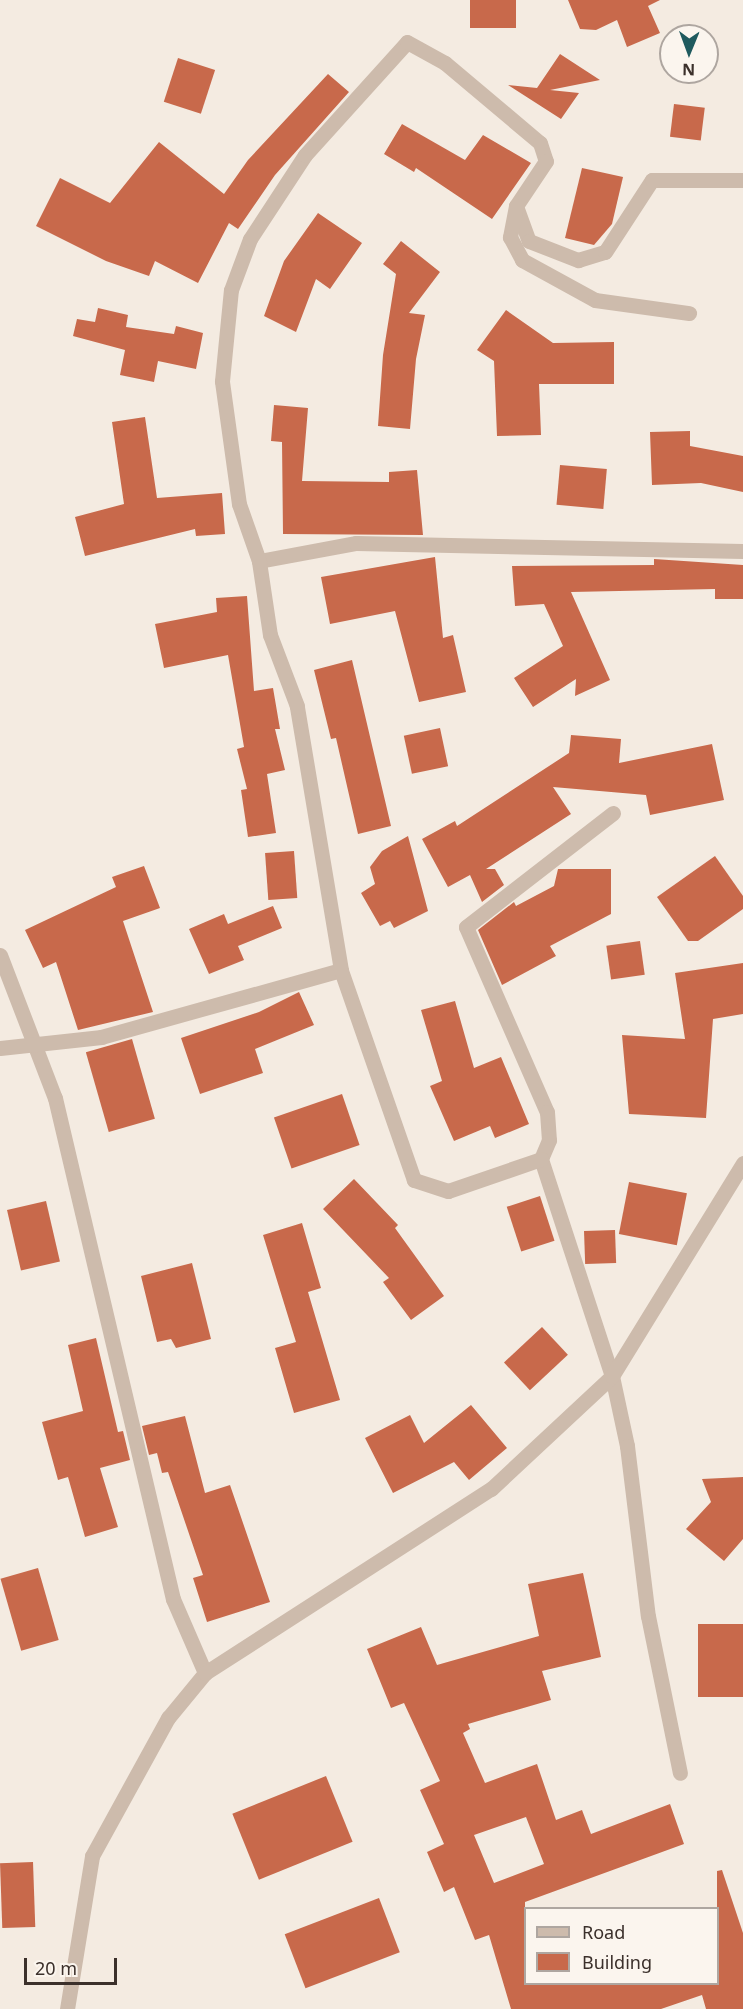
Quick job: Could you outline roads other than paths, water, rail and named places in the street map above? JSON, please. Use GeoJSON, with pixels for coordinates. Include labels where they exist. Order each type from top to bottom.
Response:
{"type":"FeatureCollection","features":[{"type":"Feature","properties":{"kind":"street"},"geometry":{"type":"LineString","coordinates":[[542,1159],[448,1191],[414,1180],[341,970],[297,705],[270,635],[259,561],[239,504],[222,381],[231,290],[250,239],[305,155],[407,42],[445,63],[540,143],[546,161],[516,206],[510,237],[522,260],[595,300],[689,313]]}},
{"type":"Feature","properties":{"kind":"street"},"geometry":{"type":"LineString","coordinates":[[516,206],[528,241],[578,260],[605,252],[652,180],[743,180]]}},
{"type":"Feature","properties":{"kind":"street"},"geometry":{"type":"LineString","coordinates":[[259,561],[356,543],[743,551]]}},
{"type":"Feature","properties":{"kind":"street"},"geometry":{"type":"LineString","coordinates":[[613,813],[466,927],[548,1112],[549,1140],[542,1159],[612,1376],[627,1446],[648,1616],[680,1773]]}},
{"type":"Feature","properties":{"kind":"street"},"geometry":{"type":"LineString","coordinates":[[0,955],[55,1098],[173,1599],[205,1673]]}},
{"type":"Feature","properties":{"kind":"street"},"geometry":{"type":"LineString","coordinates":[[0,1048],[101,1037],[341,970]]}},
{"type":"Feature","properties":{"kind":"street"},"geometry":{"type":"LineString","coordinates":[[67,2009],[92,1856],[168,1718],[205,1673],[491,1489],[612,1376],[743,1162]]}}]}
